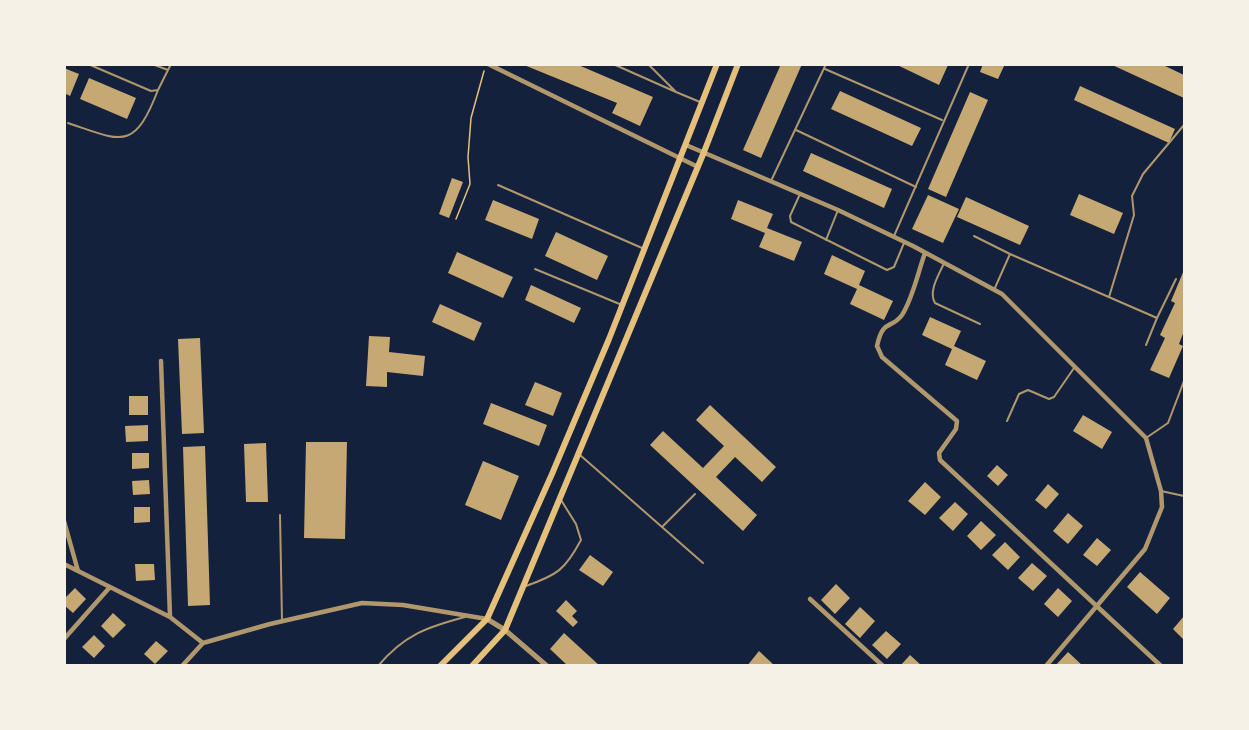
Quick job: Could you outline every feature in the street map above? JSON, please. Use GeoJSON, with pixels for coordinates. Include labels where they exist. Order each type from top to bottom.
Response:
{"type":"FeatureCollection","features":[{"type":"Feature","properties":{"kind":"main road"},"geometry":{"type":"LineString","coordinates":[[440,666],[487,619],[552,474],[645,249],[717,64]]}},
{"type":"Feature","properties":{"kind":"main road"},"geometry":{"type":"LineString","coordinates":[[472,666],[505,630],[580,455],[738,64]]}},
{"type":"Feature","properties":{"kind":"street"},"geometry":{"type":"LineString","coordinates":[[487,64],[698,167]]}},
{"type":"Feature","properties":{"kind":"street"},"geometry":{"type":"LineString","coordinates":[[686,146],[894,236],[1002,294],[1146,438],[1161,491],[1162,507],[1145,549],[1046,666]]}},
{"type":"Feature","properties":{"kind":"street"},"geometry":{"type":"LineString","coordinates":[[925,253],[902,315],[886,325],[880,334],[877,346],[882,357],[957,421],[956,429],[939,453],[949,470],[1161,666]]}},
{"type":"Feature","properties":{"kind":"street"},"geometry":{"type":"LineString","coordinates":[[160,361],[170,617]]}},
{"type":"Feature","properties":{"kind":"street"},"geometry":{"type":"LineString","coordinates":[[64,521],[78,571]]}},
{"type":"Feature","properties":{"kind":"street"},"geometry":{"type":"LineString","coordinates":[[64,564],[170,617],[203,643]]}},
{"type":"Feature","properties":{"kind":"street"},"geometry":{"type":"LineString","coordinates":[[64,639],[110,587]]}},
{"type":"Feature","properties":{"kind":"street"},"geometry":{"type":"LineString","coordinates":[[810,599],[883,666]]}},
{"type":"Feature","properties":{"kind":"street"},"geometry":{"type":"LineString","coordinates":[[182,666],[203,643],[282,621],[362,603],[403,605],[487,619],[505,630],[547,666]]}},
{"type":"Feature","properties":{"kind":"lane"},"geometry":{"type":"LineString","coordinates":[[88,64],[151,91],[158,90]]}},
{"type":"Feature","properties":{"kind":"lane"},"geometry":{"type":"LineString","coordinates":[[152,64],[168,70]]}},
{"type":"Feature","properties":{"kind":"lane"},"geometry":{"type":"LineString","coordinates":[[68,123],[116,139],[129,137],[142,124],[171,64]]}},
{"type":"Feature","properties":{"kind":"lane"},"geometry":{"type":"LineString","coordinates":[[613,64],[702,103]]}},
{"type":"Feature","properties":{"kind":"lane"},"geometry":{"type":"LineString","coordinates":[[648,64],[676,92]]}},
{"type":"Feature","properties":{"kind":"lane"},"geometry":{"type":"LineString","coordinates":[[771,182],[826,64]]}},
{"type":"Feature","properties":{"kind":"lane"},"geometry":{"type":"LineString","coordinates":[[894,236],[942,120],[969,64]]}},
{"type":"Feature","properties":{"kind":"lane"},"geometry":{"type":"LineString","coordinates":[[825,69],[942,120]]}},
{"type":"Feature","properties":{"kind":"lane"},"geometry":{"type":"LineString","coordinates":[[1109,297],[1134,215],[1132,196],[1143,174],[1185,126]]}},
{"type":"Feature","properties":{"kind":"lane"},"geometry":{"type":"LineString","coordinates":[[796,130],[916,187]]}},
{"type":"Feature","properties":{"kind":"lane"},"geometry":{"type":"LineString","coordinates":[[498,185],[645,249]]}},
{"type":"Feature","properties":{"kind":"lane"},"geometry":{"type":"LineString","coordinates":[[800,194],[790,216],[791,222],[887,270],[894,267],[905,242]]}},
{"type":"Feature","properties":{"kind":"lane"},"geometry":{"type":"LineString","coordinates":[[826,240],[838,210]]}},
{"type":"Feature","properties":{"kind":"lane"},"geometry":{"type":"LineString","coordinates":[[974,236],[1157,318]]}},
{"type":"Feature","properties":{"kind":"lane"},"geometry":{"type":"LineString","coordinates":[[1185,251],[1185,260]]}},
{"type":"Feature","properties":{"kind":"lane"},"geometry":{"type":"LineString","coordinates":[[994,290],[1010,254]]}},
{"type":"Feature","properties":{"kind":"lane"},"geometry":{"type":"LineString","coordinates":[[944,263],[932,298],[935,303],[980,324]]}},
{"type":"Feature","properties":{"kind":"lane"},"geometry":{"type":"LineString","coordinates":[[535,269],[622,304]]}},
{"type":"Feature","properties":{"kind":"lane"},"geometry":{"type":"LineString","coordinates":[[1146,345],[1176,279]]}},
{"type":"Feature","properties":{"kind":"lane"},"geometry":{"type":"LineString","coordinates":[[1007,421],[1019,394],[1028,390],[1049,399],[1054,397],[1074,368]]}},
{"type":"Feature","properties":{"kind":"lane"},"geometry":{"type":"LineString","coordinates":[[1146,438],[1168,423],[1185,381]]}},
{"type":"Feature","properties":{"kind":"lane"},"geometry":{"type":"LineString","coordinates":[[580,455],[703,563]]}},
{"type":"Feature","properties":{"kind":"lane"},"geometry":{"type":"LineString","coordinates":[[1161,491],[1185,496]]}},
{"type":"Feature","properties":{"kind":"lane"},"geometry":{"type":"LineString","coordinates":[[662,527],[695,494]]}},
{"type":"Feature","properties":{"kind":"lane"},"geometry":{"type":"LineString","coordinates":[[523,586],[554,576],[569,563],[581,540],[576,524],[561,500]]}},
{"type":"Feature","properties":{"kind":"lane"},"geometry":{"type":"LineString","coordinates":[[280,515],[282,621]]}},
{"type":"Feature","properties":{"kind":"lane"},"geometry":{"type":"LineString","coordinates":[[378,666],[394,647],[413,634],[468,616]]}},
{"type":"Feature","properties":{"kind":"path"},"geometry":{"type":"LineString","coordinates":[[456,219],[470,184],[468,157],[471,118],[487,64]]}},
{"type":"Feature","properties":{"kind":"building"},"geometry":{"type":"Polygon","coordinates":[[[576,64],[653,97],[640,126],[612,113],[617,103],[524,65],[576,64]]]}},
{"type":"Feature","properties":{"kind":"building"},"geometry":{"type":"Polygon","coordinates":[[[781,64],[802,64],[761,158],[743,150],[781,64]]]}},
{"type":"Feature","properties":{"kind":"building"},"geometry":{"type":"Polygon","coordinates":[[[895,64],[946,64],[948,65],[939,85],[895,64]]]}},
{"type":"Feature","properties":{"kind":"building"},"geometry":{"type":"Polygon","coordinates":[[[983,64],[1005,64],[998,79],[980,72],[983,64]]]}},
{"type":"Feature","properties":{"kind":"building"},"geometry":{"type":"Polygon","coordinates":[[[1110,64],[1161,64],[1184,75],[1184,98],[1110,64]]]}},
{"type":"Feature","properties":{"kind":"building"},"geometry":{"type":"Polygon","coordinates":[[[64,68],[79,74],[70,96],[64,93],[64,68]]]}},
{"type":"Feature","properties":{"kind":"building"},"geometry":{"type":"Polygon","coordinates":[[[89,78],[136,98],[127,119],[80,99],[89,78]]]}},
{"type":"Feature","properties":{"kind":"building"},"geometry":{"type":"Polygon","coordinates":[[[1080,86],[1175,129],[1169,143],[1074,100],[1080,86]]]}},
{"type":"Feature","properties":{"kind":"building"},"geometry":{"type":"Polygon","coordinates":[[[840,91],[921,128],[912,146],[831,109],[840,91]]]}},
{"type":"Feature","properties":{"kind":"building"},"geometry":{"type":"Polygon","coordinates":[[[970,92],[988,100],[946,197],[928,189],[970,92]]]}},
{"type":"Feature","properties":{"kind":"building"},"geometry":{"type":"Polygon","coordinates":[[[811,153],[892,189],[884,208],[803,171],[811,153]]]}},
{"type":"Feature","properties":{"kind":"building"},"geometry":{"type":"Polygon","coordinates":[[[452,178],[463,182],[449,218],[439,214],[452,178]]]}},
{"type":"Feature","properties":{"kind":"building"},"geometry":{"type":"Polygon","coordinates":[[[1079,194],[1123,213],[1114,234],[1070,215],[1079,194]]]}},
{"type":"Feature","properties":{"kind":"building"},"geometry":{"type":"Polygon","coordinates":[[[928,195],[959,209],[943,243],[912,229],[928,195]]]}},
{"type":"Feature","properties":{"kind":"building"},"geometry":{"type":"Polygon","coordinates":[[[966,197],[1029,226],[1020,245],[957,217],[966,197]]]}},
{"type":"Feature","properties":{"kind":"building"},"geometry":{"type":"Polygon","coordinates":[[[493,200],[539,219],[532,239],[485,220],[493,200]]]}},
{"type":"Feature","properties":{"kind":"building"},"geometry":{"type":"Polygon","coordinates":[[[738,200],[773,214],[767,228],[802,242],[794,261],[759,247],[765,233],[731,219],[738,200]]]}},
{"type":"Feature","properties":{"kind":"building"},"geometry":{"type":"Polygon","coordinates":[[[556,232],[608,256],[597,280],[545,256],[556,232]]]}},
{"type":"Feature","properties":{"kind":"building"},"geometry":{"type":"Polygon","coordinates":[[[457,252],[513,277],[503,298],[448,273],[457,252]]]}},
{"type":"Feature","properties":{"kind":"building"},"geometry":{"type":"Polygon","coordinates":[[[832,255],[865,271],[859,285],[893,301],[884,320],[850,304],[857,289],[824,274],[832,255]]]}},
{"type":"Feature","properties":{"kind":"building"},"geometry":{"type":"Polygon","coordinates":[[[1184,270],[1184,331],[1179,344],[1183,346],[1169,378],[1150,370],[1165,338],[1160,335],[1175,303],[1171,301],[1184,270]]]}},
{"type":"Feature","properties":{"kind":"building"},"geometry":{"type":"Polygon","coordinates":[[[531,285],[581,308],[574,323],[525,300],[531,285]]]}},
{"type":"Feature","properties":{"kind":"building"},"geometry":{"type":"Polygon","coordinates":[[[440,304],[482,323],[474,341],[432,322],[440,304]]]}},
{"type":"Feature","properties":{"kind":"building"},"geometry":{"type":"Polygon","coordinates":[[[930,317],[961,331],[954,346],[986,361],[977,380],[945,365],[952,349],[922,335],[930,317]]]}},
{"type":"Feature","properties":{"kind":"building"},"geometry":{"type":"Polygon","coordinates":[[[369,336],[390,337],[389,352],[425,356],[423,376],[387,372],[387,387],[366,386],[369,336]]]}},
{"type":"Feature","properties":{"kind":"building"},"geometry":{"type":"Polygon","coordinates":[[[200,338],[204,433],[182,434],[178,339],[200,338]]]}},
{"type":"Feature","properties":{"kind":"building"},"geometry":{"type":"Polygon","coordinates":[[[535,382],[562,393],[553,416],[525,405],[535,382]]]}},
{"type":"Feature","properties":{"kind":"building"},"geometry":{"type":"Polygon","coordinates":[[[129,396],[148,396],[148,415],[129,415],[129,396]]]}},
{"type":"Feature","properties":{"kind":"building"},"geometry":{"type":"Polygon","coordinates":[[[491,403],[547,425],[539,446],[483,424],[491,403]]]}},
{"type":"Feature","properties":{"kind":"building"},"geometry":{"type":"Polygon","coordinates":[[[710,405],[776,467],[762,482],[735,457],[716,477],[757,515],[743,531],[650,445],[663,431],[703,468],[724,446],[696,420],[710,405]]]}},
{"type":"Feature","properties":{"kind":"building"},"geometry":{"type":"Polygon","coordinates":[[[1083,415],[1112,432],[1102,449],[1073,431],[1083,415]]]}},
{"type":"Feature","properties":{"kind":"building"},"geometry":{"type":"Polygon","coordinates":[[[148,425],[148,441],[126,442],[125,426],[148,425]]]}},
{"type":"Feature","properties":{"kind":"building"},"geometry":{"type":"Polygon","coordinates":[[[306,442],[347,442],[345,539],[304,538],[306,442]]]}},
{"type":"Feature","properties":{"kind":"building"},"geometry":{"type":"Polygon","coordinates":[[[266,443],[268,502],[246,502],[244,444],[266,443]]]}},
{"type":"Feature","properties":{"kind":"building"},"geometry":{"type":"Polygon","coordinates":[[[205,446],[210,605],[188,606],[183,447],[205,446]]]}},
{"type":"Feature","properties":{"kind":"building"},"geometry":{"type":"Polygon","coordinates":[[[132,453],[149,453],[149,468],[132,469],[132,453]]]}},
{"type":"Feature","properties":{"kind":"building"},"geometry":{"type":"Polygon","coordinates":[[[483,461],[519,476],[501,520],[465,505],[483,461]]]}},
{"type":"Feature","properties":{"kind":"building"},"geometry":{"type":"Polygon","coordinates":[[[997,465],[1008,475],[998,486],[987,476],[997,465]]]}},
{"type":"Feature","properties":{"kind":"building"},"geometry":{"type":"Polygon","coordinates":[[[149,480],[150,494],[133,495],[132,481],[149,480]]]}},
{"type":"Feature","properties":{"kind":"building"},"geometry":{"type":"Polygon","coordinates":[[[925,482],[941,497],[925,515],[908,501],[925,482]]]}},
{"type":"Feature","properties":{"kind":"building"},"geometry":{"type":"Polygon","coordinates":[[[1048,484],[1059,494],[1046,509],[1035,500],[1048,484]]]}},
{"type":"Feature","properties":{"kind":"building"},"geometry":{"type":"Polygon","coordinates":[[[955,502],[968,514],[953,531],[939,518],[955,502]]]}},
{"type":"Feature","properties":{"kind":"building"},"geometry":{"type":"Polygon","coordinates":[[[134,507],[150,507],[150,522],[134,523],[134,507]]]}},
{"type":"Feature","properties":{"kind":"building"},"geometry":{"type":"Polygon","coordinates":[[[1068,513],[1083,526],[1068,544],[1053,531],[1068,513]]]}},
{"type":"Feature","properties":{"kind":"building"},"geometry":{"type":"Polygon","coordinates":[[[981,521],[996,535],[981,550],[967,536],[981,521]]]}},
{"type":"Feature","properties":{"kind":"building"},"geometry":{"type":"Polygon","coordinates":[[[1097,538],[1111,550],[1097,566],[1083,555],[1097,538]]]}},
{"type":"Feature","properties":{"kind":"building"},"geometry":{"type":"Polygon","coordinates":[[[1005,542],[1020,557],[1008,570],[992,555],[1005,542]]]}},
{"type":"Feature","properties":{"kind":"building"},"geometry":{"type":"Polygon","coordinates":[[[590,555],[613,572],[603,586],[579,570],[590,555]]]}},
{"type":"Feature","properties":{"kind":"building"},"geometry":{"type":"Polygon","coordinates":[[[1032,563],[1047,576],[1033,591],[1018,578],[1032,563]]]}},
{"type":"Feature","properties":{"kind":"building"},"geometry":{"type":"Polygon","coordinates":[[[135,564],[154,564],[155,580],[136,581],[135,564]]]}},
{"type":"Feature","properties":{"kind":"building"},"geometry":{"type":"Polygon","coordinates":[[[1140,572],[1170,598],[1157,614],[1127,587],[1140,572]]]}},
{"type":"Feature","properties":{"kind":"building"},"geometry":{"type":"Polygon","coordinates":[[[836,584],[850,598],[835,614],[821,600],[836,584]]]}},
{"type":"Feature","properties":{"kind":"building"},"geometry":{"type":"Polygon","coordinates":[[[75,588],[86,599],[73,613],[64,605],[64,599],[75,588]]]}},
{"type":"Feature","properties":{"kind":"building"},"geometry":{"type":"Polygon","coordinates":[[[1058,588],[1072,601],[1058,617],[1044,604],[1058,588]]]}},
{"type":"Feature","properties":{"kind":"building"},"geometry":{"type":"Polygon","coordinates":[[[566,600],[577,611],[572,616],[578,622],[573,627],[556,611],[566,600]]]}},
{"type":"Feature","properties":{"kind":"building"},"geometry":{"type":"Polygon","coordinates":[[[860,607],[875,621],[860,638],[845,624],[860,607]]]}},
{"type":"Feature","properties":{"kind":"building"},"geometry":{"type":"Polygon","coordinates":[[[113,613],[126,625],[113,638],[101,626],[113,613]]]}},
{"type":"Feature","properties":{"kind":"building"},"geometry":{"type":"Polygon","coordinates":[[[1184,616],[1184,640],[1173,629],[1184,616]]]}},
{"type":"Feature","properties":{"kind":"building"},"geometry":{"type":"Polygon","coordinates":[[[886,631],[901,644],[887,659],[872,645],[886,631]]]}},
{"type":"Feature","properties":{"kind":"building"},"geometry":{"type":"Polygon","coordinates":[[[564,633],[600,666],[568,666],[550,649],[564,633]]]}},
{"type":"Feature","properties":{"kind":"building"},"geometry":{"type":"Polygon","coordinates":[[[94,635],[105,646],[94,658],[82,647],[94,635]]]}},
{"type":"Feature","properties":{"kind":"building"},"geometry":{"type":"Polygon","coordinates":[[[156,641],[168,651],[155,664],[144,654],[156,641]]]}},
{"type":"Feature","properties":{"kind":"building"},"geometry":{"type":"Polygon","coordinates":[[[759,651],[775,666],[747,666],[759,651]]]}},
{"type":"Feature","properties":{"kind":"building"},"geometry":{"type":"Polygon","coordinates":[[[1068,652],[1083,666],[1055,666],[1068,652]]]}},
{"type":"Feature","properties":{"kind":"building"},"geometry":{"type":"Polygon","coordinates":[[[910,655],[922,666],[900,666],[910,655]]]}}]}
